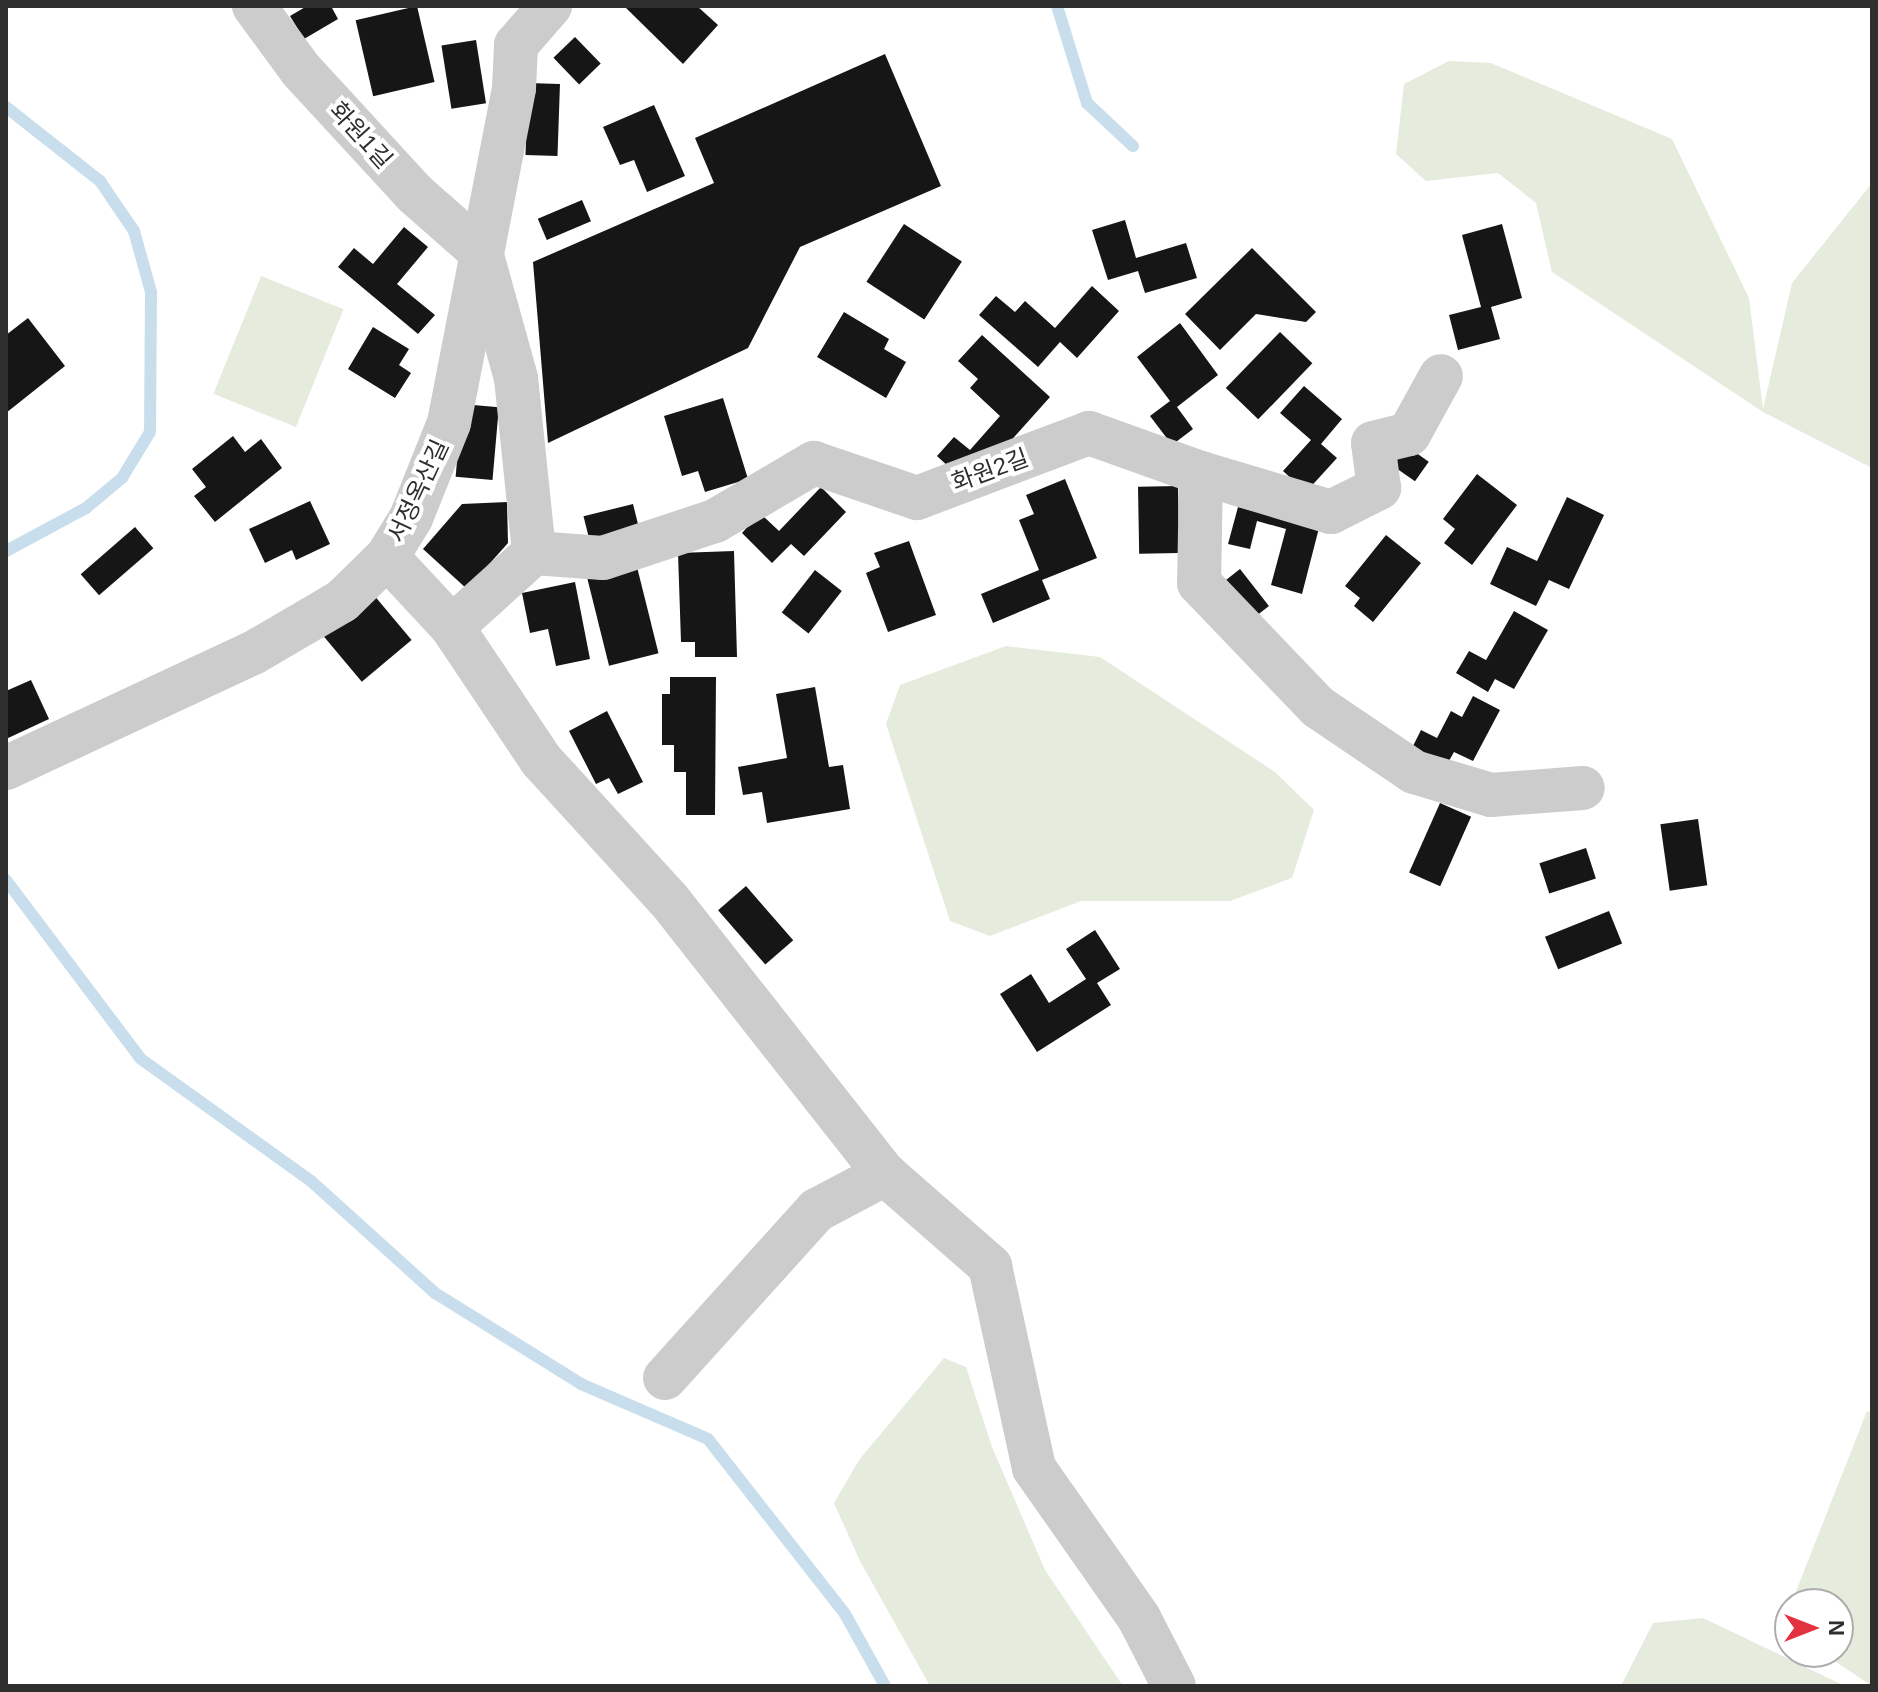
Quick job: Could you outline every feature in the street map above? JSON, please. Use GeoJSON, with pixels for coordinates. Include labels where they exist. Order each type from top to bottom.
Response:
{"type":"FeatureCollection","features":[{"type":"Feature","properties":{"kind":"lane","name":"화원1길"},"geometry":{"type":"LineString","coordinates":[[254,6],[301,70],[414,193],[481,252]]}},
{"type":"Feature","properties":{"kind":"lane","name":"서정옥산길"},"geometry":{"type":"LineString","coordinates":[[6,768],[253,653],[342,601],[387,557],[411,518],[449,423],[514,88],[516,45],[550,6]]}},
{"type":"Feature","properties":{"kind":"lane"},"geometry":{"type":"LineString","coordinates":[[452,627],[534,553],[516,378],[481,252]]}},
{"type":"Feature","properties":{"kind":"lane","name":"화원2길"},"geometry":{"type":"LineString","coordinates":[[534,553],[603,558],[715,521],[814,463],[917,498],[1089,433],[1201,473],[1331,512],[1379,488],[1373,443],[1409,434],[1441,376]]}},
{"type":"Feature","properties":{"kind":"lane"},"geometry":{"type":"LineString","coordinates":[[1201,473],[1199,583],[1318,707],[1414,772],[1491,795],[1583,788]]}},
{"type":"Feature","properties":{"kind":"lane"},"geometry":{"type":"LineString","coordinates":[[387,557],[452,627],[541,760],[669,900],[885,1174],[990,1266],[1034,1468],[1139,1618],[1174,1686]]}},
{"type":"Feature","properties":{"kind":"lane"},"geometry":{"type":"LineString","coordinates":[[665,1378],[817,1210],[885,1174]]}},
{"type":"Feature","properties":{"kind":"green space"},"geometry":{"type":"Polygon","coordinates":[[[1449,61],[1491,63],[1672,139],[1749,298],[1763,409],[1792,283],[1872,183],[1872,468],[1763,412],[1552,272],[1536,203],[1498,173],[1426,181],[1396,154],[1404,84],[1449,61]]]}},
{"type":"Feature","properties":{"kind":"green space"},"geometry":{"type":"Polygon","coordinates":[[[261,276],[344,309],[296,427],[213,394],[261,276]]]}},
{"type":"Feature","properties":{"kind":"green space"},"geometry":{"type":"Polygon","coordinates":[[[1006,646],[1100,657],[1275,772],[1314,810],[1292,878],[1230,901],[1081,901],[990,936],[950,921],[886,724],[900,685],[1006,646]]]}},
{"type":"Feature","properties":{"kind":"green space"},"geometry":{"type":"Polygon","coordinates":[[[944,1358],[966,1367],[992,1447],[1045,1570],[1123,1686],[930,1686],[860,1561],[834,1503],[859,1460],[944,1358]]]}},
{"type":"Feature","properties":{"kind":"green space"},"geometry":{"type":"Polygon","coordinates":[[[1867,1411],[1872,1413],[1872,1686],[1845,1668],[1854,1668],[1854,1588],[1797,1588],[1867,1411]]]}},
{"type":"Feature","properties":{"kind":"green space"},"geometry":{"type":"Polygon","coordinates":[[[1703,1618],[1774,1652],[1774,1668],[1807,1668],[1845,1686],[1621,1686],[1653,1623],[1703,1618]]]}},
{"type":"Feature","properties":{"kind":"building"},"geometry":{"type":"Polygon","coordinates":[[[307,6],[331,6],[338,19],[304,39],[290,16],[307,6]]]}},
{"type":"Feature","properties":{"kind":"building"},"geometry":{"type":"Polygon","coordinates":[[[417,6],[435,82],[373,96],[356,20],[417,6]]]}},
{"type":"Feature","properties":{"kind":"building"},"geometry":{"type":"Polygon","coordinates":[[[624,6],[697,6],[718,25],[683,64],[624,6]]]}},
{"type":"Feature","properties":{"kind":"building"},"geometry":{"type":"Polygon","coordinates":[[[575,37],[601,64],[579,84],[553,58],[575,37]]]}},
{"type":"Feature","properties":{"kind":"building"},"geometry":{"type":"Polygon","coordinates":[[[476,40],[486,103],[451,109],[441,45],[476,40]]]}},
{"type":"Feature","properties":{"kind":"building"},"geometry":{"type":"Polygon","coordinates":[[[885,54],[941,186],[800,247],[748,348],[548,443],[533,262],[714,183],[695,138],[885,54]]]}},
{"type":"Feature","properties":{"kind":"building"},"geometry":{"type":"Polygon","coordinates":[[[528,83],[560,84],[557,156],[525,155],[528,83]]]}},
{"type":"Feature","properties":{"kind":"building"},"geometry":{"type":"Polygon","coordinates":[[[654,105],[685,176],[647,192],[634,160],[620,165],[603,127],[654,105]]]}},
{"type":"Feature","properties":{"kind":"building"},"geometry":{"type":"Polygon","coordinates":[[[582,200],[591,221],[547,240],[538,219],[582,200]]]}},
{"type":"Feature","properties":{"kind":"building"},"geometry":{"type":"Polygon","coordinates":[[[1125,220],[1136,258],[1186,243],[1197,278],[1145,293],[1138,271],[1108,280],[1092,230],[1125,220]]]}},
{"type":"Feature","properties":{"kind":"building"},"geometry":{"type":"Polygon","coordinates":[[[904,224],[962,262],[924,319],[866,282],[904,224]]]}},
{"type":"Feature","properties":{"kind":"building"},"geometry":{"type":"Polygon","coordinates":[[[1502,224],[1522,298],[1491,307],[1500,339],[1458,350],[1449,315],[1481,307],[1462,235],[1502,224]]]}},
{"type":"Feature","properties":{"kind":"building"},"geometry":{"type":"Polygon","coordinates":[[[404,227],[428,247],[397,284],[435,315],[418,334],[338,267],[354,248],[373,264],[404,227]]]}},
{"type":"Feature","properties":{"kind":"building"},"geometry":{"type":"Polygon","coordinates":[[[1252,248],[1316,312],[1306,322],[1256,314],[1220,350],[1185,314],[1252,248]]]}},
{"type":"Feature","properties":{"kind":"building"},"geometry":{"type":"Polygon","coordinates":[[[1092,286],[1119,311],[1077,358],[1060,342],[1038,367],[979,315],[996,296],[1015,312],[1025,301],[1055,328],[1092,286]]]}},
{"type":"Feature","properties":{"kind":"building"},"geometry":{"type":"Polygon","coordinates":[[[844,312],[889,339],[884,349],[906,362],[886,398],[817,357],[844,312]]]}},
{"type":"Feature","properties":{"kind":"building"},"geometry":{"type":"Polygon","coordinates":[[[28,318],[65,366],[6,413],[6,335],[28,318]]]}},
{"type":"Feature","properties":{"kind":"building"},"geometry":{"type":"Polygon","coordinates":[[[1180,323],[1218,375],[1177,407],[1193,429],[1172,445],[1150,416],[1170,401],[1137,357],[1180,323]]]}},
{"type":"Feature","properties":{"kind":"building"},"geometry":{"type":"Polygon","coordinates":[[[373,327],[409,349],[399,365],[411,373],[395,398],[348,369],[373,327]]]}},
{"type":"Feature","properties":{"kind":"building"},"geometry":{"type":"Polygon","coordinates":[[[1280,332],[1312,363],[1258,419],[1226,388],[1280,332]]]}},
{"type":"Feature","properties":{"kind":"building"},"geometry":{"type":"Polygon","coordinates":[[[982,335],[1050,397],[991,463],[951,469],[937,456],[954,437],[970,450],[1000,416],[970,388],[978,379],[958,361],[982,335]]]}},
{"type":"Feature","properties":{"kind":"building"},"geometry":{"type":"Polygon","coordinates":[[[1304,386],[1342,419],[1321,444],[1337,458],[1306,492],[1283,471],[1311,440],[1280,413],[1304,386]]]}},
{"type":"Feature","properties":{"kind":"building"},"geometry":{"type":"Polygon","coordinates":[[[723,398],[748,479],[705,492],[698,471],[682,476],[664,416],[723,398]]]}},
{"type":"Feature","properties":{"kind":"building"},"geometry":{"type":"Polygon","coordinates":[[[462,404],[499,407],[492,480],[456,477],[462,404]]]}},
{"type":"Feature","properties":{"kind":"building"},"geometry":{"type":"Polygon","coordinates":[[[233,436],[245,452],[261,439],[282,468],[215,522],[194,496],[206,487],[192,469],[233,436]]]}},
{"type":"Feature","properties":{"kind":"building"},"geometry":{"type":"Polygon","coordinates":[[[1405,445],[1429,462],[1415,481],[1391,465],[1405,445]]]}},
{"type":"Feature","properties":{"kind":"building"},"geometry":{"type":"Polygon","coordinates":[[[1477,474],[1517,505],[1472,565],[1444,543],[1455,529],[1443,519],[1477,474]]]}},
{"type":"Feature","properties":{"kind":"building"},"geometry":{"type":"Polygon","coordinates":[[[1065,479],[1097,558],[1042,580],[1050,599],[993,623],[981,594],[1039,570],[1019,520],[1034,514],[1026,495],[1065,479]]]}},
{"type":"Feature","properties":{"kind":"building"},"geometry":{"type":"Polygon","coordinates":[[[1178,486],[1179,553],[1139,554],[1138,487],[1178,486]]]}},
{"type":"Feature","properties":{"kind":"building"},"geometry":{"type":"Polygon","coordinates":[[[821,487],[846,512],[804,556],[791,544],[772,563],[742,533],[760,513],[779,531],[821,487]]]}},
{"type":"Feature","properties":{"kind":"building"},"geometry":{"type":"Polygon","coordinates":[[[1567,497],[1604,515],[1569,589],[1549,580],[1536,606],[1490,584],[1507,547],[1537,561],[1567,497]]]}},
{"type":"Feature","properties":{"kind":"building"},"geometry":{"type":"Polygon","coordinates":[[[310,501],[330,544],[296,560],[292,550],[265,563],[249,529],[310,501]]]}},
{"type":"Feature","properties":{"kind":"building"},"geometry":{"type":"Polygon","coordinates":[[[507,502],[508,543],[467,589],[423,549],[462,504],[507,502]]]}},
{"type":"Feature","properties":{"kind":"building"},"geometry":{"type":"Polygon","coordinates":[[[633,504],[639,528],[590,541],[584,516],[633,504]]]}},
{"type":"Feature","properties":{"kind":"building"},"geometry":{"type":"Polygon","coordinates":[[[1238,507],[1319,528],[1302,594],[1271,585],[1286,529],[1257,521],[1250,549],[1228,544],[1238,507]]]}},
{"type":"Feature","properties":{"kind":"building"},"geometry":{"type":"Polygon","coordinates":[[[135,527],[153,548],[99,595],[81,574],[135,527]]]}},
{"type":"Feature","properties":{"kind":"building"},"geometry":{"type":"Polygon","coordinates":[[[1386,535],[1421,563],[1373,622],[1354,606],[1360,598],[1345,586],[1386,535]]]}},
{"type":"Feature","properties":{"kind":"building"},"geometry":{"type":"Polygon","coordinates":[[[909,541],[936,615],[888,632],[866,573],[880,567],[874,553],[909,541]]]}},
{"type":"Feature","properties":{"kind":"building"},"geometry":{"type":"Polygon","coordinates":[[[734,551],[737,657],[695,657],[695,642],[681,642],[678,553],[734,551]]]}},
{"type":"Feature","properties":{"kind":"building"},"geometry":{"type":"Polygon","coordinates":[[[637,567],[659,653],[609,666],[588,579],[637,567]]]}},
{"type":"Feature","properties":{"kind":"building"},"geometry":{"type":"Polygon","coordinates":[[[1240,569],[1269,606],[1254,618],[1225,581],[1240,569]]]}},
{"type":"Feature","properties":{"kind":"building"},"geometry":{"type":"Polygon","coordinates":[[[815,570],[842,591],[809,633],[782,613],[815,570]]]}},
{"type":"Feature","properties":{"kind":"building"},"geometry":{"type":"Polygon","coordinates":[[[575,582],[590,659],[556,666],[548,629],[530,633],[522,593],[575,582]]]}},
{"type":"Feature","properties":{"kind":"building"},"geometry":{"type":"Polygon","coordinates":[[[373,594],[412,640],[362,682],[323,636],[373,594]]]}},
{"type":"Feature","properties":{"kind":"building"},"geometry":{"type":"Polygon","coordinates":[[[1514,611],[1548,630],[1514,689],[1495,679],[1488,692],[1456,673],[1469,651],[1486,660],[1514,611]]]}},
{"type":"Feature","properties":{"kind":"building"},"geometry":{"type":"Polygon","coordinates":[[[670,677],[716,677],[715,815],[686,815],[686,772],[674,772],[674,745],[662,745],[662,694],[670,694],[670,677]]]}},
{"type":"Feature","properties":{"kind":"building"},"geometry":{"type":"Polygon","coordinates":[[[31,680],[49,719],[6,739],[6,691],[31,680]]]}},
{"type":"Feature","properties":{"kind":"building"},"geometry":{"type":"Polygon","coordinates":[[[815,687],[829,767],[843,765],[850,809],[767,823],[762,792],[743,795],[738,767],[787,758],[776,694],[815,687]]]}},
{"type":"Feature","properties":{"kind":"building"},"geometry":{"type":"Polygon","coordinates":[[[1473,696],[1500,710],[1473,761],[1454,752],[1445,768],[1411,750],[1421,730],[1437,738],[1451,711],[1462,717],[1473,696]]]}},
{"type":"Feature","properties":{"kind":"building"},"geometry":{"type":"Polygon","coordinates":[[[607,711],[643,782],[618,794],[609,778],[596,784],[569,731],[607,711]]]}},
{"type":"Feature","properties":{"kind":"building"},"geometry":{"type":"Polygon","coordinates":[[[1440,803],[1471,817],[1440,886],[1409,872],[1440,803]]]}},
{"type":"Feature","properties":{"kind":"building"},"geometry":{"type":"Polygon","coordinates":[[[1698,819],[1707,885],[1670,891],[1660,824],[1698,819]]]}},
{"type":"Feature","properties":{"kind":"building"},"geometry":{"type":"Polygon","coordinates":[[[1586,848],[1596,878],[1549,894],[1539,863],[1586,848]]]}},
{"type":"Feature","properties":{"kind":"building"},"geometry":{"type":"Polygon","coordinates":[[[746,886],[793,940],[765,965],[718,910],[746,886]]]}},
{"type":"Feature","properties":{"kind":"building"},"geometry":{"type":"Polygon","coordinates":[[[1609,911],[1622,943],[1558,969],[1545,937],[1609,911]]]}},
{"type":"Feature","properties":{"kind":"building"},"geometry":{"type":"Polygon","coordinates":[[[1095,930],[1120,969],[1097,983],[1111,1005],[1037,1052],[1000,994],[1031,974],[1049,1003],[1086,979],[1066,949],[1095,930]]]}},
{"type":"Feature","properties":{"kind":"waterway"},"geometry":{"type":"LineString","coordinates":[[1057,6],[1087,103],[1133,146]]}},
{"type":"Feature","properties":{"kind":"waterway"},"geometry":{"type":"LineString","coordinates":[[6,107],[100,181],[134,231],[151,292],[150,432],[122,478],[86,508],[6,551]]}},
{"type":"Feature","properties":{"kind":"waterway"},"geometry":{"type":"LineString","coordinates":[[6,880],[141,1059],[311,1181],[435,1293],[581,1384],[708,1439],[845,1614],[885,1686]]}}]}
